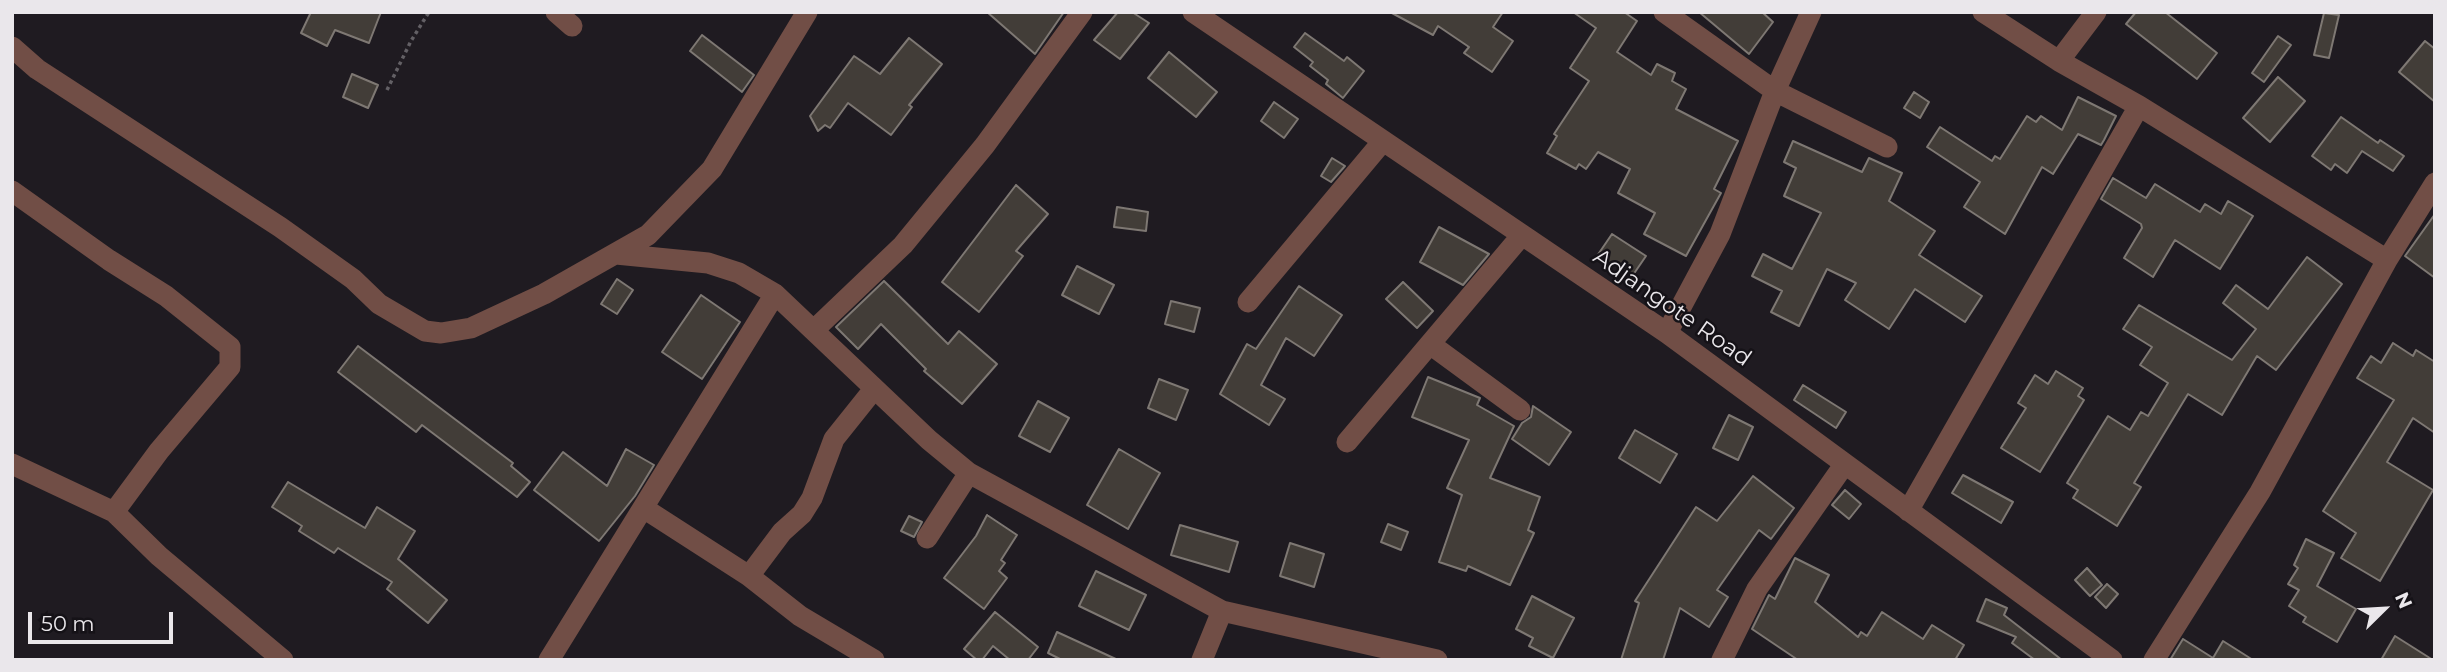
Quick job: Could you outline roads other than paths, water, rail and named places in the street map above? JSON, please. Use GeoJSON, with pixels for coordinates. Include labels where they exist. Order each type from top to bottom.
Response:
{"type":"FeatureCollection","features":[{"type":"Feature","properties":{"kind":"street"},"geometry":{"type":"LineString","coordinates":[[556,12],[572,26]]}},
{"type":"Feature","properties":{"kind":"street"},"geometry":{"type":"LineString","coordinates":[[12,47],[37,69],[200,172],[353,279],[379,304],[425,331],[441,333],[471,328],[544,294],[648,235],[712,169],[807,12]]}},
{"type":"Feature","properties":{"kind":"street"},"geometry":{"type":"LineString","coordinates":[[815,329],[903,245],[985,145],[1082,12]]}},
{"type":"Feature","properties":{"kind":"street","name":"Adjangote Road"},"geometry":{"type":"LineString","coordinates":[[1193,12],[1667,333],[2112,660]]}},
{"type":"Feature","properties":{"kind":"street"},"geometry":{"type":"LineString","coordinates":[[1664,12],[1775,92],[1887,147]]}},
{"type":"Feature","properties":{"kind":"street"},"geometry":{"type":"LineString","coordinates":[[1667,333],[1720,234],[1775,92],[1811,12]]}},
{"type":"Feature","properties":{"kind":"street"},"geometry":{"type":"LineString","coordinates":[[1983,12],[2387,260]]}},
{"type":"Feature","properties":{"kind":"street"},"geometry":{"type":"LineString","coordinates":[[2059,61],[2096,12]]}},
{"type":"Feature","properties":{"kind":"street"},"geometry":{"type":"LineString","coordinates":[[1908,512],[2140,106]]}},
{"type":"Feature","properties":{"kind":"street"},"geometry":{"type":"LineString","coordinates":[[1248,302],[1383,141]]}},
{"type":"Feature","properties":{"kind":"street"},"geometry":{"type":"LineString","coordinates":[[2154,660],[2260,492],[2387,260],[2435,183]]}},
{"type":"Feature","properties":{"kind":"street"},"geometry":{"type":"LineString","coordinates":[[12,191],[195,316],[230,347],[230,367],[159,451],[114,512]]}},
{"type":"Feature","properties":{"kind":"street"},"geometry":{"type":"LineString","coordinates":[[1347,443],[1522,235]]}},
{"type":"Feature","properties":{"kind":"street"},"geometry":{"type":"LineString","coordinates":[[615,254],[708,263],[739,273],[775,294],[815,329],[874,389],[969,473],[1222,611],[1437,660]]}},
{"type":"Feature","properties":{"kind":"street"},"geometry":{"type":"LineString","coordinates":[[549,660],[645,509],[775,294]]}},
{"type":"Feature","properties":{"kind":"street"},"geometry":{"type":"LineString","coordinates":[[1430,344],[1520,410]]}},
{"type":"Feature","properties":{"kind":"street"},"geometry":{"type":"LineString","coordinates":[[749,576],[782,532],[802,514],[812,498],[834,439],[874,389]]}},
{"type":"Feature","properties":{"kind":"street"},"geometry":{"type":"LineString","coordinates":[[12,464],[114,512],[159,556],[283,660]]}},
{"type":"Feature","properties":{"kind":"street"},"geometry":{"type":"LineString","coordinates":[[1722,660],[1757,589],[1844,465]]}},
{"type":"Feature","properties":{"kind":"street"},"geometry":{"type":"LineString","coordinates":[[928,538],[969,473]]}},
{"type":"Feature","properties":{"kind":"street"},"geometry":{"type":"LineString","coordinates":[[645,509],[749,576],[800,616],[874,660]]}},
{"type":"Feature","properties":{"kind":"street"},"geometry":{"type":"LineString","coordinates":[[1202,660],[1222,611]]}}]}
